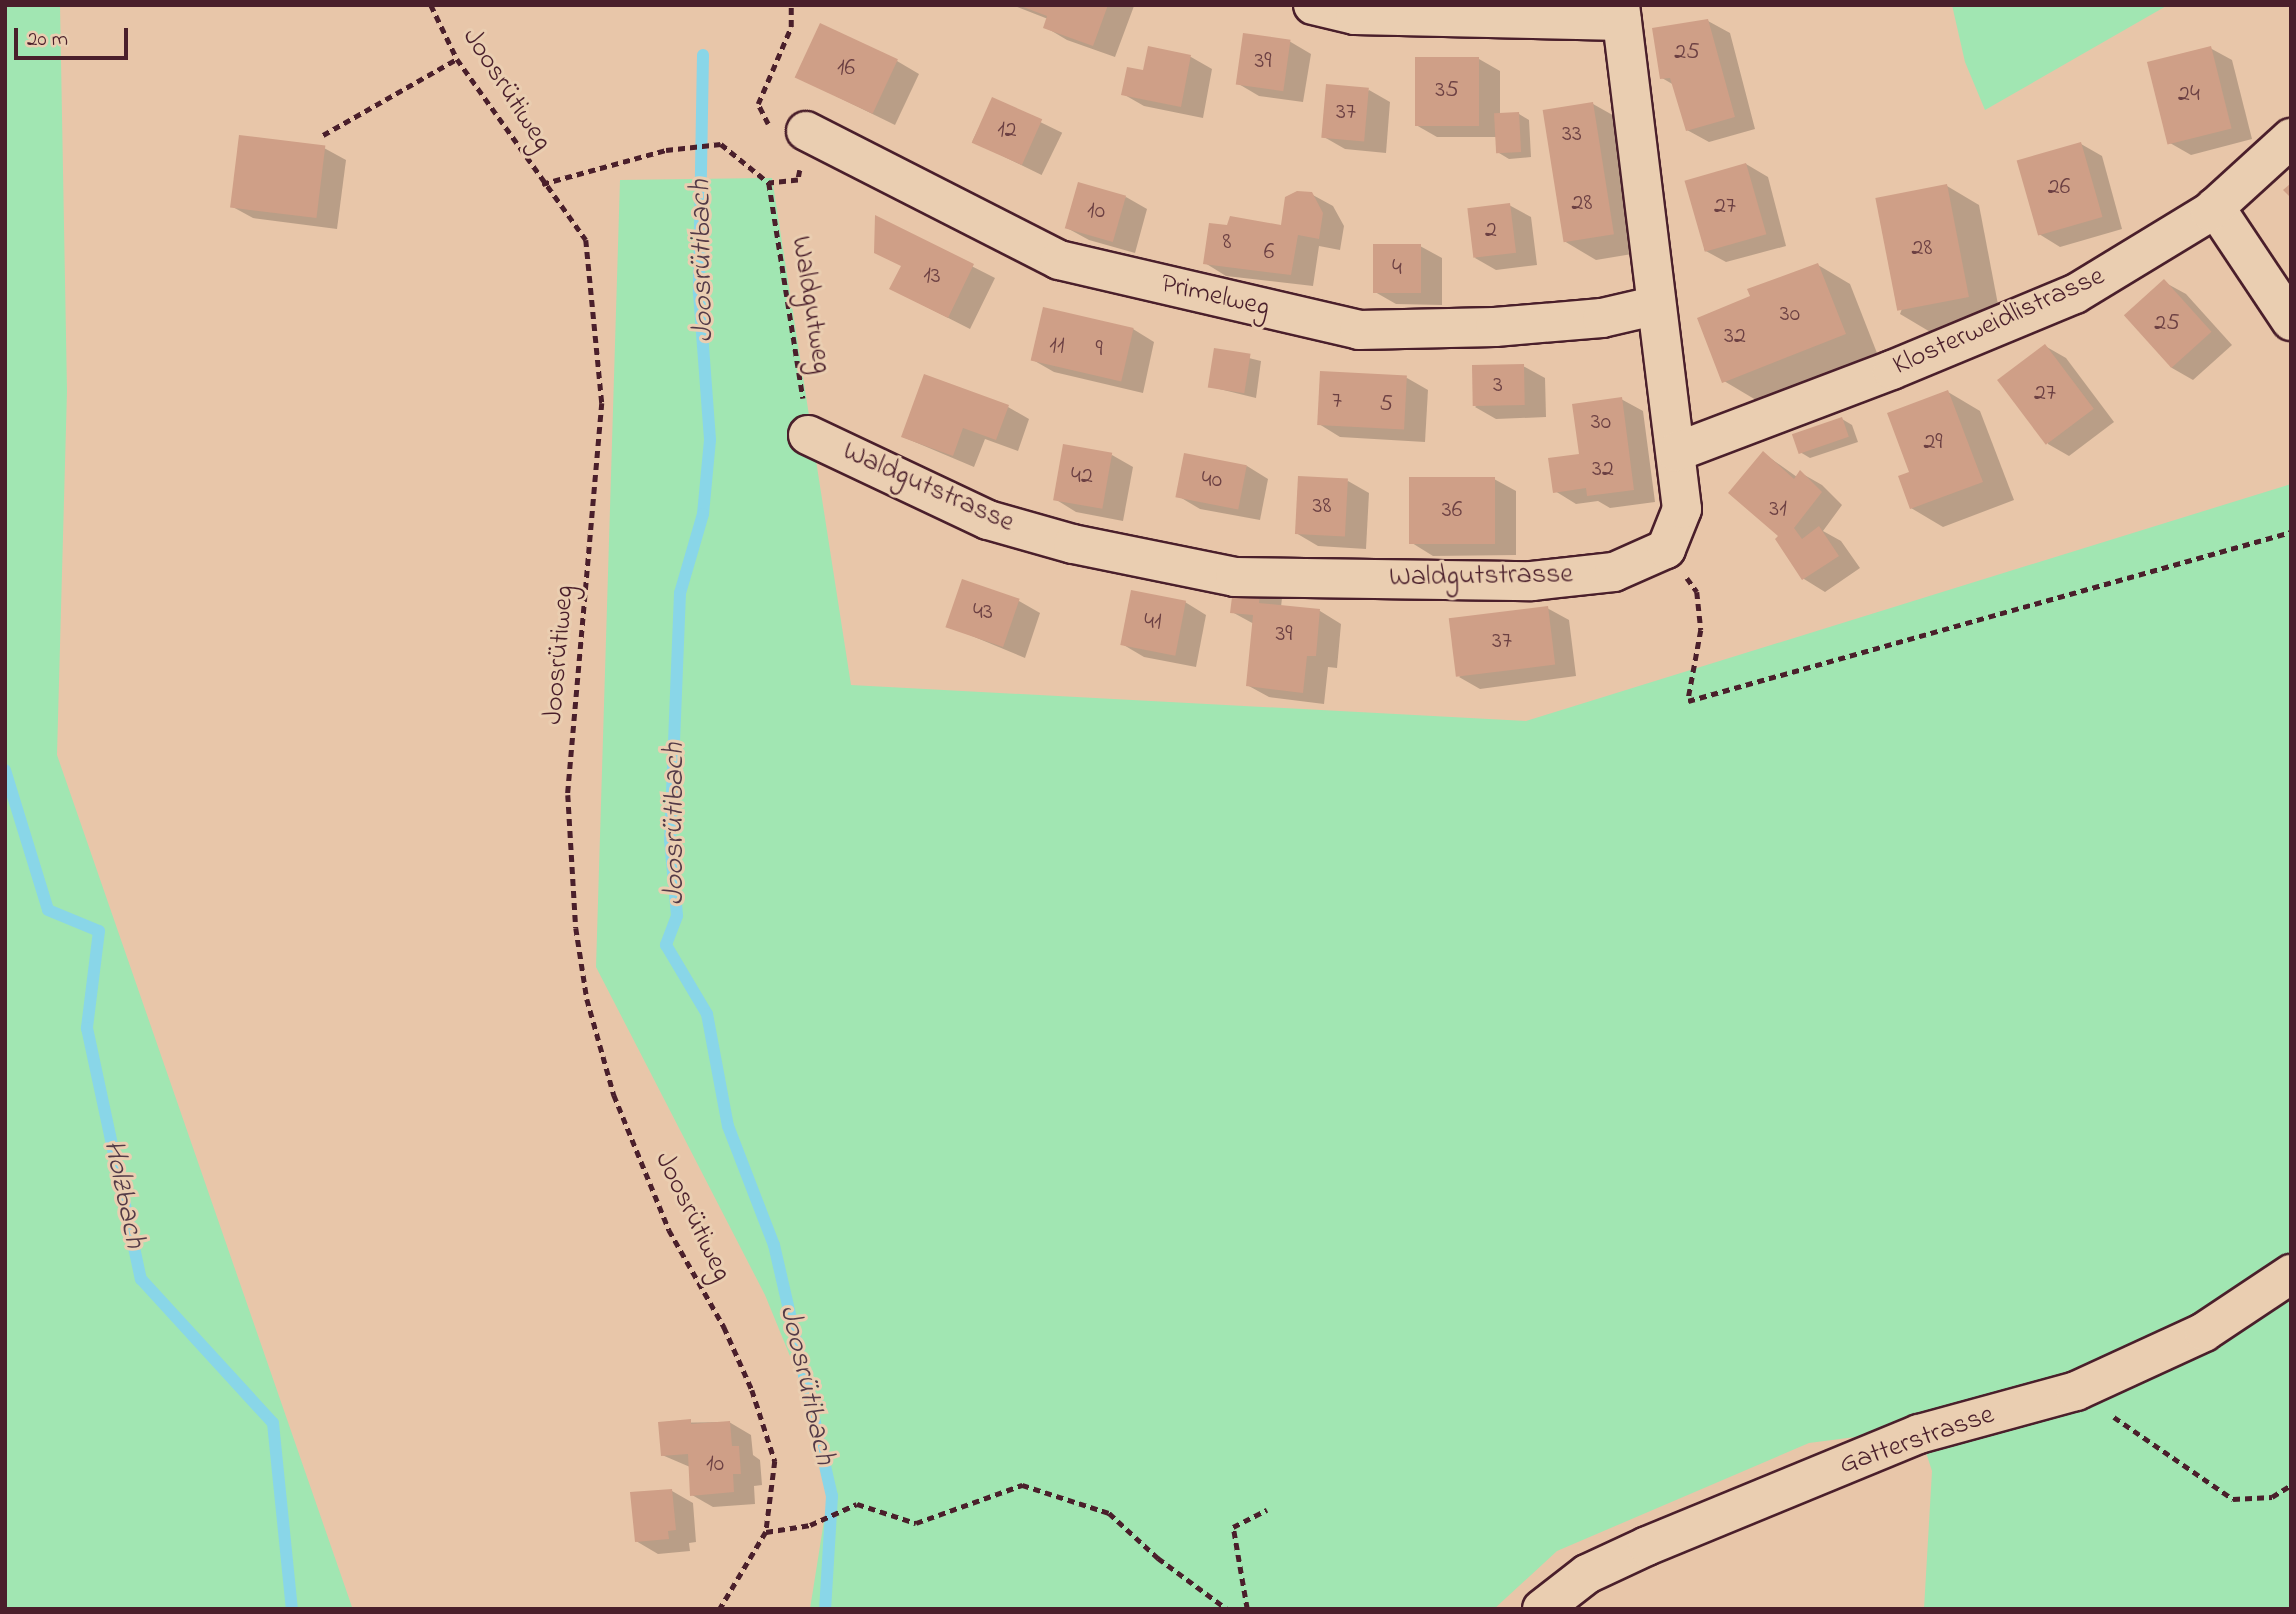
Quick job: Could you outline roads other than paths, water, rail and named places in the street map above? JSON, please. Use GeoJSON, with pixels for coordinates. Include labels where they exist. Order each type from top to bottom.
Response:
{"type":"FeatureCollection","features":[{"type":"Feature","properties":{"kind":"street"},"geometry":{"type":"LineString","coordinates":[[1313,5],[1355,15],[1621,13],[1654,306],[1676,452]]}},
{"type":"Feature","properties":{"kind":"street","name":"Primelweg"},"geometry":{"type":"LineString","coordinates":[[791,134],[1059,260],[1359,330],[1508,326],[1602,318],[1654,306]]}},
{"type":"Feature","properties":{"kind":"street","name":"Klosterweidlistrasse"},"geometry":{"type":"LineString","coordinates":[[1676,452],[1892,370],[2075,294],[2215,207],[2291,138]]}},
{"type":"Feature","properties":{"kind":"street"},"geometry":{"type":"LineString","coordinates":[[2215,207],[2291,321]]}},
{"type":"Feature","properties":{"kind":"street","name":"Waldgutstrasse"},"geometry":{"type":"LineString","coordinates":[[808,435],[988,520],[1073,544],[1236,577],[1532,582],[1614,572],[1666,549],[1682,509],[1676,452]]}},
{"type":"Feature","properties":{"kind":"street","name":"Gatterstrasse"},"geometry":{"type":"LineString","coordinates":[[1542,1609],[1587,1574],[1709,1520],[1919,1434],[2076,1391],[2204,1332],[2291,1274]]}},
{"type":"Feature","properties":{"kind":"waterway","name":"Joosrütibach"},"geometry":{"type":"LineString","coordinates":[[703,55],[699,293],[710,440],[703,514],[680,593],[670,840],[677,916],[666,945],[707,1014],[728,1126],[774,1245],[832,1496],[825,1609]]}},
{"type":"Feature","properties":{"kind":"waterway","name":"Holzbach"},"geometry":{"type":"LineString","coordinates":[[5,770],[48,910],[99,931],[87,1028],[141,1279],[273,1423],[292,1609]]}}]}
